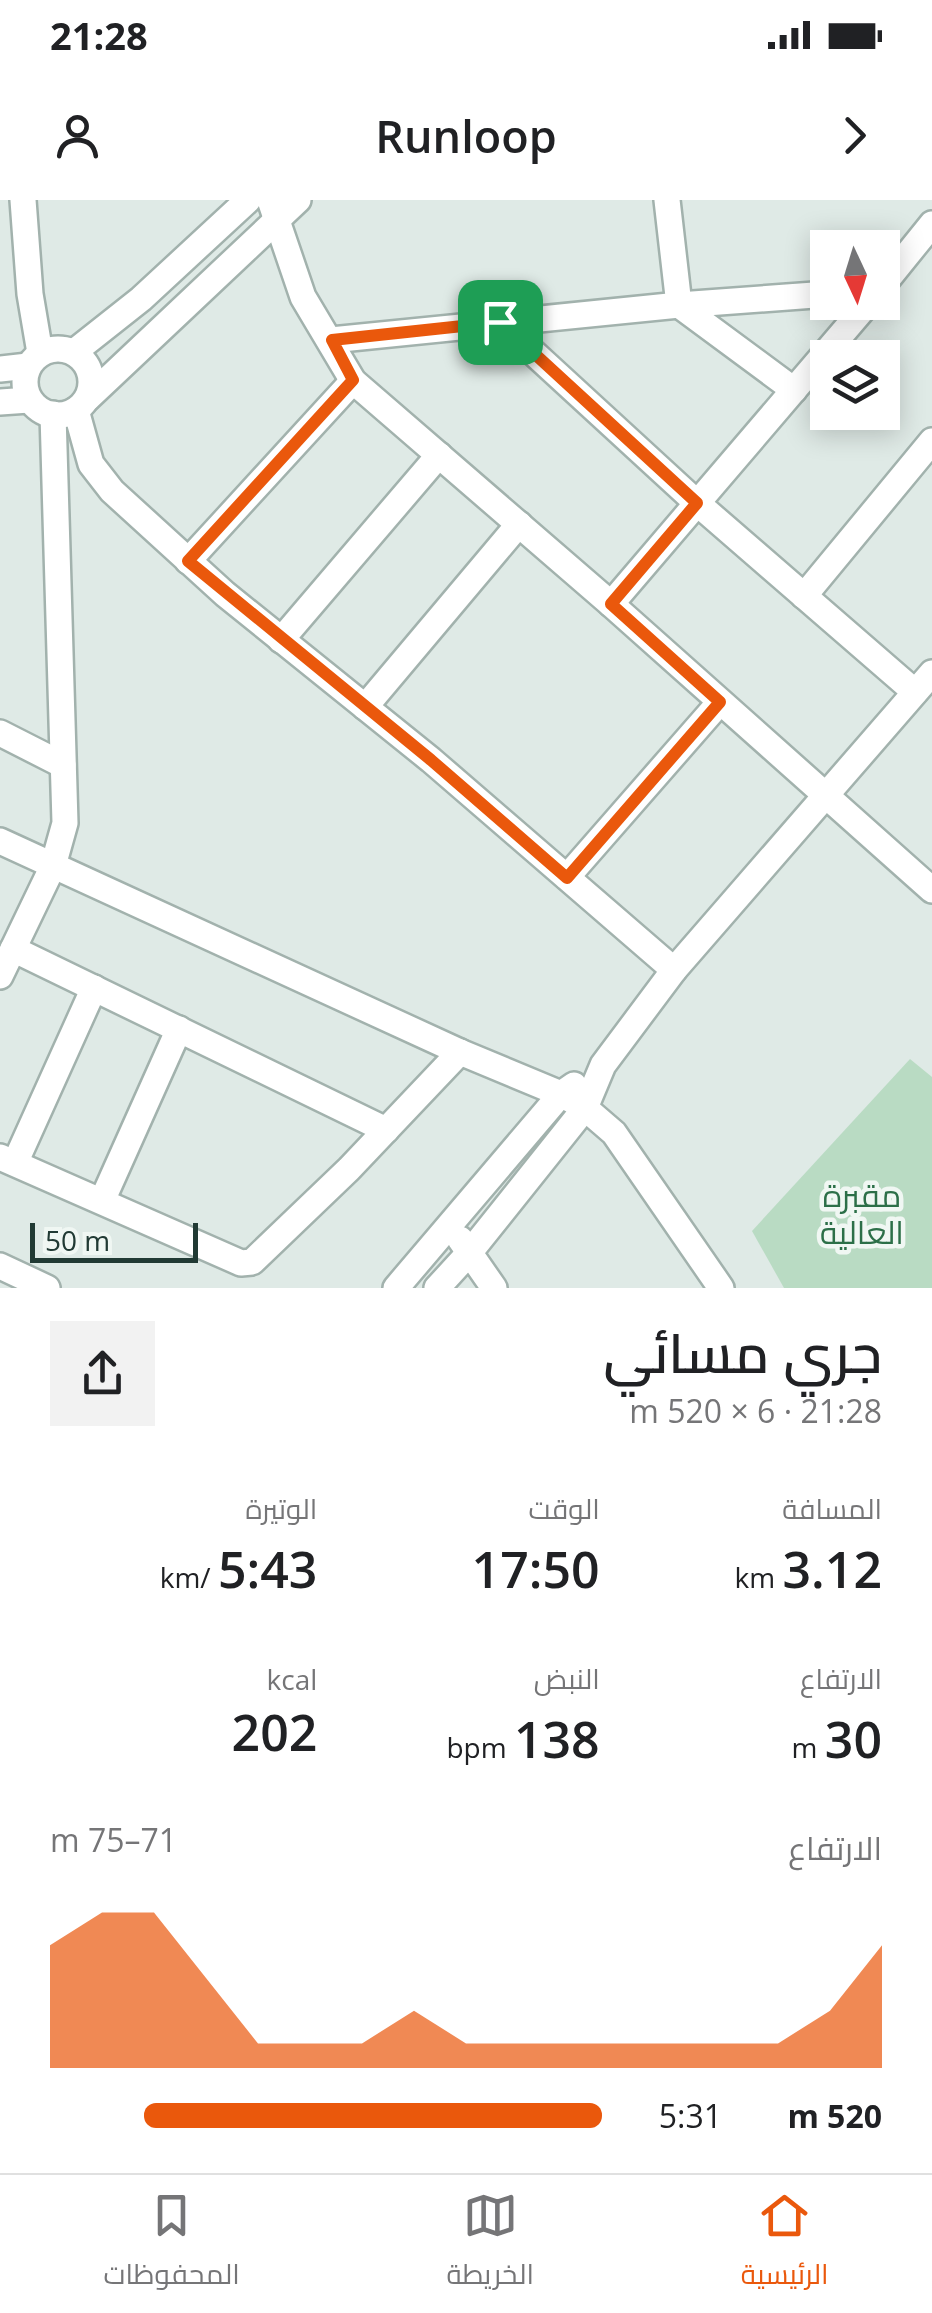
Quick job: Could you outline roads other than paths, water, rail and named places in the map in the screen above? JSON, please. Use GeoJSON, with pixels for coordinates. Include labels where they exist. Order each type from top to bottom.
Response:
{"type":"FeatureCollection","features":[{"type":"Feature","properties":{"kind":"street"},"geometry":{"type":"LineString","coordinates":[[23,200],[34,360],[24,383],[29,400],[42,412],[72,408],[211,279],[274,211],[298,200]]}},
{"type":"Feature","properties":{"kind":"street"},"geometry":{"type":"LineString","coordinates":[[74,352],[141,299],[248,200]]}},
{"type":"Feature","properties":{"kind":"street"},"geometry":{"type":"LineString","coordinates":[[667,200],[678,305],[794,390]]}},
{"type":"Feature","properties":{"kind":"street"},"geometry":{"type":"LineString","coordinates":[[274,211],[299,287],[353,380],[932,889]]}},
{"type":"Feature","properties":{"kind":"street"},"geometry":{"type":"LineString","coordinates":[[900,264],[932,224]]}},
{"type":"Feature","properties":{"kind":"street"},"geometry":{"type":"LineString","coordinates":[[332,340],[810,295]]}},
{"type":"Feature","properties":{"kind":"street"},"geometry":{"type":"LineString","coordinates":[[611,604],[853,320]]}},
{"type":"Feature","properties":{"kind":"street"},"geometry":{"type":"LineString","coordinates":[[427,1252],[445,1285],[585,1108],[603,1064],[674,970],[923,682],[804,596],[500,322]]}},
{"type":"Feature","properties":{"kind":"street"},"geometry":{"type":"LineString","coordinates":[[0,369],[34,360],[56,348],[74,352],[86,364],[92,381],[72,408],[65,823],[53,866],[5,960],[94,988],[386,1130]]}},
{"type":"Feature","properties":{"kind":"street"},"geometry":{"type":"LineString","coordinates":[[188,561],[353,380]]}},
{"type":"Feature","properties":{"kind":"street"},"geometry":{"type":"LineString","coordinates":[[0,402],[29,400]]}},
{"type":"Feature","properties":{"kind":"street"},"geometry":{"type":"LineString","coordinates":[[72,408],[91,464],[112,491],[188,561],[674,970]]}},
{"type":"Feature","properties":{"kind":"street"},"geometry":{"type":"LineString","coordinates":[[804,596],[932,440]]}},
{"type":"Feature","properties":{"kind":"street"},"geometry":{"type":"LineString","coordinates":[[281,640],[438,455]]}},
{"type":"Feature","properties":{"kind":"street"},"geometry":{"type":"LineString","coordinates":[[365,707],[518,524]]}},
{"type":"Feature","properties":{"kind":"street"},"geometry":{"type":"LineString","coordinates":[[567,878],[720,702]]}},
{"type":"Feature","properties":{"kind":"street"},"geometry":{"type":"LineString","coordinates":[[0,733],[63,765]]}},
{"type":"Feature","properties":{"kind":"street"},"geometry":{"type":"LineString","coordinates":[[0,842],[585,1108],[614,1132],[720,1288]]}},
{"type":"Feature","properties":{"kind":"street"},"geometry":{"type":"LineString","coordinates":[[94,988],[7,1160],[241,1262],[252,1262],[460,1052]]}},
{"type":"Feature","properties":{"kind":"street"},"geometry":{"type":"LineString","coordinates":[[102,1201],[179,1029]]}},
{"type":"Feature","properties":{"kind":"street"},"geometry":{"type":"LineString","coordinates":[[396,1288],[561,1094],[603,1064]]}},
{"type":"Feature","properties":{"kind":"street"},"geometry":{"type":"LineString","coordinates":[[450,1226],[494,1288]]}},
{"type":"Feature","properties":{"kind":"street"},"geometry":{"type":"LineString","coordinates":[[0,1266],[47,1288]]}},
{"type":"Feature","properties":{"kind":"park label","name":"مقبرة العالية"},"geometry":{"type":"Point","coordinates":[862,1214]}}]}
